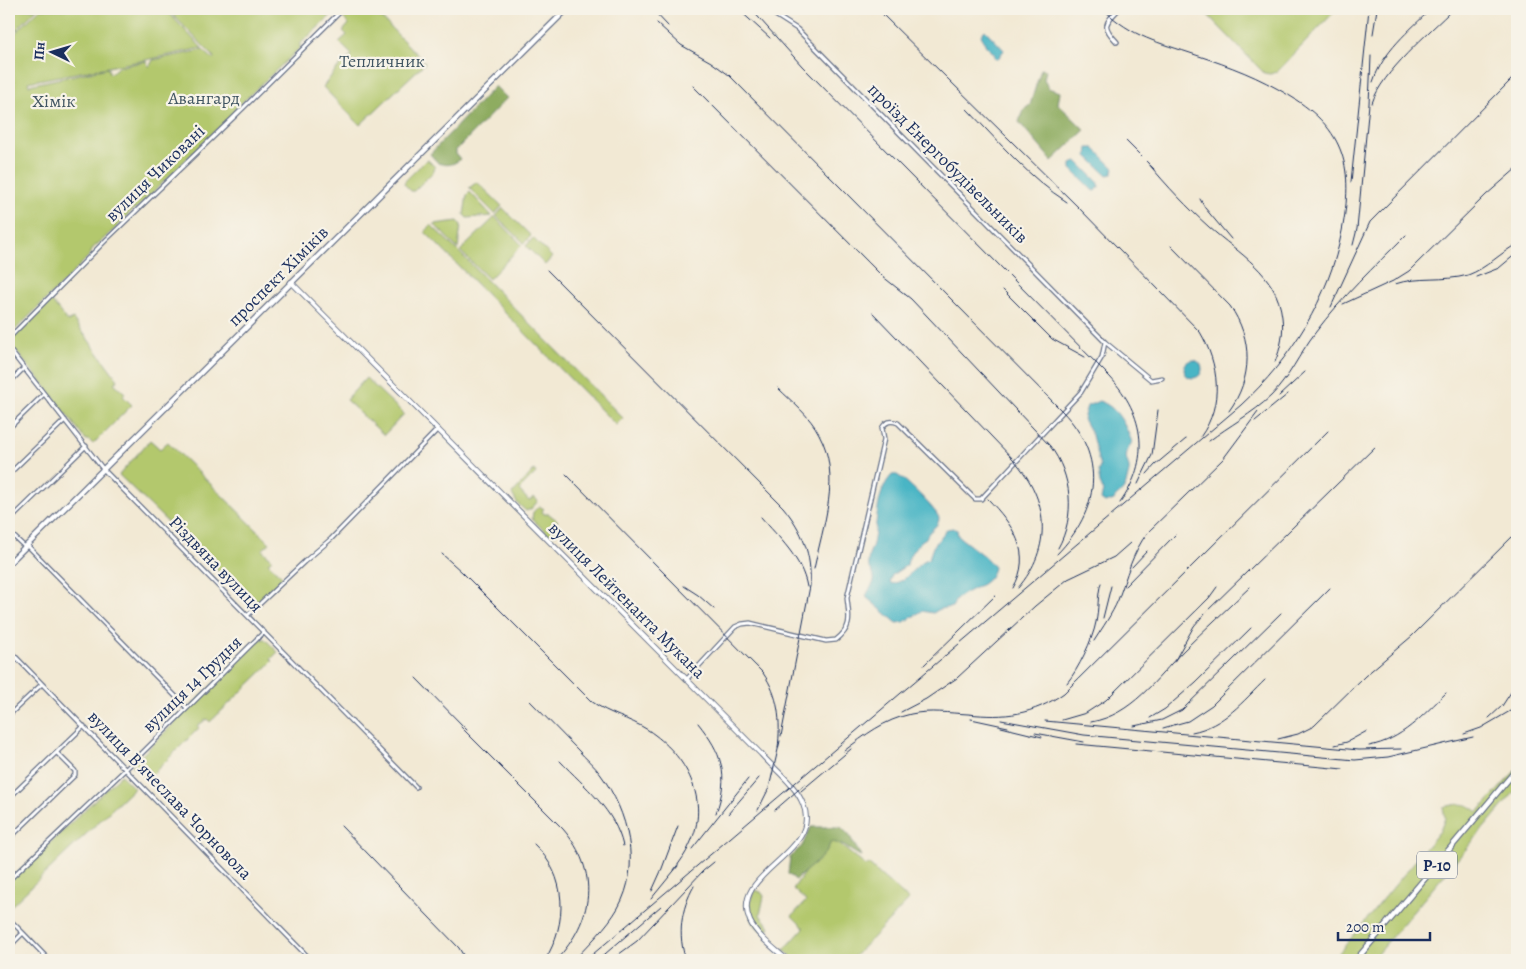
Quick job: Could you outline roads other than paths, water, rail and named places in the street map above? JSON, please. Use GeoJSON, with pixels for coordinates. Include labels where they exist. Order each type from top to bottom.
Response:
{"type":"FeatureCollection","features":[{"type":"Feature","properties":{"kind":"main road","name":"проспект Хіміків"},"geometry":{"type":"LineString","coordinates":[[9,563],[567,9]]}},
{"type":"Feature","properties":{"kind":"main road","name":"вулиця Лейтенанта Мукана"},"geometry":{"type":"LineString","coordinates":[[291,282],[793,788],[804,805],[807,822],[803,833],[795,844],[758,881],[750,894],[748,902],[749,916],[754,926],[787,960]]}},
{"type":"Feature","properties":{"kind":"main road","name":"Р-10"},"geometry":{"type":"LineString","coordinates":[[1356,960],[1517,769]]}},
{"type":"Feature","properties":{"kind":"street","name":"вулиця Чиковані"},"geometry":{"type":"LineString","coordinates":[[9,338],[107,239],[343,9]]}},
{"type":"Feature","properties":{"kind":"street","name":"проїзд Енергобудівельників"},"geometry":{"type":"LineString","coordinates":[[768,9],[797,29],[1105,342],[1151,380],[1162,378]]}},
{"type":"Feature","properties":{"kind":"street"},"geometry":{"type":"LineString","coordinates":[[1117,42],[1107,32],[1106,28],[1108,20],[1119,9]]}},
{"type":"Feature","properties":{"kind":"street"},"geometry":{"type":"LineString","coordinates":[[686,680],[735,627],[742,624],[756,624],[826,640],[840,638],[849,625],[848,598],[884,440],[882,428],[888,421],[893,420],[898,423],[975,499],[981,499],[1081,392],[1102,356],[1105,342]]}},
{"type":"Feature","properties":{"kind":"street","name":"Різдвяна вулиця"},"geometry":{"type":"LineString","coordinates":[[9,349],[103,469],[416,787]]}},
{"type":"Feature","properties":{"kind":"street"},"geometry":{"type":"LineString","coordinates":[[9,383],[24,368]]}},
{"type":"Feature","properties":{"kind":"street"},"geometry":{"type":"LineString","coordinates":[[9,428],[44,394]]}},
{"type":"Feature","properties":{"kind":"street"},"geometry":{"type":"LineString","coordinates":[[9,474],[65,420]]}},
{"type":"Feature","properties":{"kind":"street"},"geometry":{"type":"LineString","coordinates":[[248,615],[331,539],[438,429]]}},
{"type":"Feature","properties":{"kind":"street"},"geometry":{"type":"LineString","coordinates":[[9,521],[86,446]]}},
{"type":"Feature","properties":{"kind":"street"},"geometry":{"type":"LineString","coordinates":[[9,532],[26,546],[187,708]]}},
{"type":"Feature","properties":{"kind":"street","name":"вулиця 14 Грудня"},"geometry":{"type":"LineString","coordinates":[[9,880],[264,632]]}},
{"type":"Feature","properties":{"kind":"street","name":"вулиця Вʼячеслава Чорновола"},"geometry":{"type":"LineString","coordinates":[[9,650],[311,960]]}},
{"type":"Feature","properties":{"kind":"street"},"geometry":{"type":"LineString","coordinates":[[9,715],[42,684]]}},
{"type":"Feature","properties":{"kind":"street"},"geometry":{"type":"LineString","coordinates":[[9,798],[84,726]]}},
{"type":"Feature","properties":{"kind":"street"},"geometry":{"type":"LineString","coordinates":[[9,835],[13,835],[75,775],[57,753]]}},
{"type":"Feature","properties":{"kind":"street"},"geometry":{"type":"LineString","coordinates":[[9,919],[50,960]]}},
{"type":"Feature","properties":{"kind":"street"},"geometry":{"type":"LineString","coordinates":[[9,948],[23,933]]}},
{"type":"Feature","properties":{"kind":"water"},"geometry":{"type":"Polygon","coordinates":[[[985,30],[1004,50],[997,60],[994,57],[995,54],[986,46],[981,35],[985,30]]]}},
{"type":"Feature","properties":{"kind":"water"},"geometry":{"type":"Polygon","coordinates":[[[1088,148],[1094,148],[1114,168],[1112,174],[1107,175],[1087,156],[1088,148]]]}},
{"type":"Feature","properties":{"kind":"water"},"geometry":{"type":"Polygon","coordinates":[[[1076,162],[1098,182],[1099,187],[1096,191],[1092,190],[1071,169],[1071,164],[1076,162]]]}},
{"type":"Feature","properties":{"kind":"water"},"geometry":{"type":"Polygon","coordinates":[[[1189,360],[1197,360],[1202,365],[1200,376],[1189,378],[1184,373],[1184,365],[1189,360]]]}},
{"type":"Feature","properties":{"kind":"water"},"geometry":{"type":"Polygon","coordinates":[[[1099,401],[1116,412],[1132,442],[1126,458],[1129,471],[1125,486],[1114,500],[1105,503],[1101,500],[1103,490],[1098,471],[1100,467],[1092,435],[1083,419],[1087,406],[1099,401]]]}},
{"type":"Feature","properties":{"kind":"water"},"geometry":{"type":"Polygon","coordinates":[[[892,475],[898,475],[915,490],[934,510],[939,519],[937,525],[919,543],[909,557],[907,565],[892,575],[890,582],[893,584],[903,580],[929,558],[933,547],[947,529],[953,528],[957,530],[958,536],[985,557],[994,567],[992,574],[984,583],[961,596],[952,607],[940,609],[933,613],[922,611],[904,622],[897,623],[866,597],[874,580],[868,560],[873,544],[878,508],[883,490],[892,475]]]}},
{"type":"Feature","properties":{"kind":"railway"},"geometry":{"type":"LineString","coordinates":[[652,9],[668,26]]}},
{"type":"Feature","properties":{"kind":"railway"},"geometry":{"type":"LineString","coordinates":[[738,9],[770,38]]}},
{"type":"Feature","properties":{"kind":"railway"},"geometry":{"type":"LineString","coordinates":[[751,9],[802,66],[1110,377],[1122,392],[1137,422],[1140,454],[1130,487],[1120,503]]}},
{"type":"Feature","properties":{"kind":"railway"},"geometry":{"type":"LineString","coordinates":[[586,960],[1241,405],[1276,368],[1292,347],[1318,303],[1336,256],[1346,209],[1346,170],[1342,153],[1334,137],[1309,109],[1278,89],[1233,68],[1146,38],[1125,27],[1103,9]]}},
{"type":"Feature","properties":{"kind":"railway"},"geometry":{"type":"LineString","coordinates":[[1351,182],[1369,9]]}},
{"type":"Feature","properties":{"kind":"railway"},"geometry":{"type":"LineString","coordinates":[[1373,34],[1377,9]]}},
{"type":"Feature","properties":{"kind":"railway"},"geometry":{"type":"LineString","coordinates":[[1373,82],[1377,71],[1390,51],[1431,9]]}},
{"type":"Feature","properties":{"kind":"railway"},"geometry":{"type":"LineString","coordinates":[[1372,103],[1377,91],[1396,66],[1453,9]]}},
{"type":"Feature","properties":{"kind":"railway"},"geometry":{"type":"LineString","coordinates":[[883,15],[1077,206],[1200,332],[1211,357],[1216,384],[1213,411],[1201,436]]}},
{"type":"Feature","properties":{"kind":"railway"},"geometry":{"type":"LineString","coordinates":[[657,23],[681,45],[729,75],[1062,411],[1076,429],[1086,447],[1092,465],[1092,483],[1089,502],[1082,520],[1057,554]]}},
{"type":"Feature","properties":{"kind":"railway"},"geometry":{"type":"LineString","coordinates":[[1353,245],[1357,229],[1369,104],[1371,56]]}},
{"type":"Feature","properties":{"kind":"railway"},"geometry":{"type":"LineString","coordinates":[[1331,307],[1370,222],[1517,74]]}},
{"type":"Feature","properties":{"kind":"railway"},"geometry":{"type":"LineString","coordinates":[[693,86],[882,276],[911,299],[1050,446],[1063,470],[1069,496],[1067,523],[1064,536],[1058,548]]}},
{"type":"Feature","properties":{"kind":"railway"},"geometry":{"type":"LineString","coordinates":[[967,109],[1027,171],[1067,202]]}},
{"type":"Feature","properties":{"kind":"railway"},"geometry":{"type":"LineString","coordinates":[[1126,141],[1154,169]]}},
{"type":"Feature","properties":{"kind":"railway"},"geometry":{"type":"LineString","coordinates":[[1148,163],[1193,212],[1255,266],[1273,288],[1279,302],[1283,323],[1282,340],[1275,362]]}},
{"type":"Feature","properties":{"kind":"railway"},"geometry":{"type":"LineString","coordinates":[[1343,304],[1393,281],[1409,271],[1486,195],[1517,168]]}},
{"type":"Feature","properties":{"kind":"railway"},"geometry":{"type":"LineString","coordinates":[[1200,199],[1205,208],[1231,239]]}},
{"type":"Feature","properties":{"kind":"railway"},"geometry":{"type":"LineString","coordinates":[[1209,441],[1256,408],[1278,389],[1325,320],[1359,282],[1406,235]]}},
{"type":"Feature","properties":{"kind":"railway"},"geometry":{"type":"LineString","coordinates":[[1395,284],[1413,280],[1468,275],[1517,244]]}},
{"type":"Feature","properties":{"kind":"railway"},"geometry":{"type":"LineString","coordinates":[[1171,246],[1230,306],[1243,332],[1247,358],[1246,372],[1243,385],[1229,411]]}},
{"type":"Feature","properties":{"kind":"railway"},"geometry":{"type":"LineString","coordinates":[[1476,277],[1499,268],[1517,253]]}},
{"type":"Feature","properties":{"kind":"railway"},"geometry":{"type":"LineString","coordinates":[[547,270],[783,507],[801,534],[808,554],[810,586],[781,736]]}},
{"type":"Feature","properties":{"kind":"railway"},"geometry":{"type":"LineString","coordinates":[[1003,290],[1052,339],[1085,357]]}},
{"type":"Feature","properties":{"kind":"railway"},"geometry":{"type":"LineString","coordinates":[[873,313],[1014,460],[1026,475],[1040,507],[1041,540],[1037,556],[1018,588]]}},
{"type":"Feature","properties":{"kind":"railway"},"geometry":{"type":"LineString","coordinates":[[1279,396],[1305,372]]}},
{"type":"Feature","properties":{"kind":"railway"},"geometry":{"type":"LineString","coordinates":[[778,388],[811,421],[826,450],[830,484],[826,518],[814,569]]}},
{"type":"Feature","properties":{"kind":"railway"},"geometry":{"type":"LineString","coordinates":[[1255,421],[1288,394]]}},
{"type":"Feature","properties":{"kind":"railway"},"geometry":{"type":"LineString","coordinates":[[1138,484],[1152,455],[1158,410]]}},
{"type":"Feature","properties":{"kind":"railway"},"geometry":{"type":"LineString","coordinates":[[1094,641],[1116,605],[1127,573],[1142,540],[1223,459],[1258,412]]}},
{"type":"Feature","properties":{"kind":"railway"},"geometry":{"type":"LineString","coordinates":[[844,751],[883,724],[911,714],[932,712],[1006,715],[1041,706],[1064,693],[1328,431]]}},
{"type":"Feature","properties":{"kind":"railway"},"geometry":{"type":"LineString","coordinates":[[1147,474],[1186,439]]}},
{"type":"Feature","properties":{"kind":"railway"},"geometry":{"type":"LineString","coordinates":[[1174,662],[1194,626],[1205,613],[1376,446]]}},
{"type":"Feature","properties":{"kind":"railway"},"geometry":{"type":"LineString","coordinates":[[566,474],[763,673],[773,691],[778,709],[778,748]]}},
{"type":"Feature","properties":{"kind":"railway"},"geometry":{"type":"LineString","coordinates":[[988,499],[1012,529],[1021,551],[1019,575],[1013,588]]}},
{"type":"Feature","properties":{"kind":"railway"},"geometry":{"type":"LineString","coordinates":[[761,517],[795,558],[807,587]]}},
{"type":"Feature","properties":{"kind":"railway"},"geometry":{"type":"LineString","coordinates":[[1278,739],[1298,734],[1314,726],[1365,676],[1412,636],[1517,532]]}},
{"type":"Feature","properties":{"kind":"railway"},"geometry":{"type":"LineString","coordinates":[[1125,586],[1175,535]]}},
{"type":"Feature","properties":{"kind":"railway"},"geometry":{"type":"LineString","coordinates":[[901,712],[926,699],[957,678],[1035,606],[1068,579],[1114,557],[1130,543]]}},
{"type":"Feature","properties":{"kind":"railway"},"geometry":{"type":"LineString","coordinates":[[1132,567],[1147,551]]}},
{"type":"Feature","properties":{"kind":"railway"},"geometry":{"type":"LineString","coordinates":[[442,554],[591,701],[605,710],[648,730],[662,740],[684,765],[696,795],[698,811],[696,827],[690,844],[685,855],[674,870]]}},
{"type":"Feature","properties":{"kind":"railway"},"geometry":{"type":"LineString","coordinates":[[1067,683],[1092,637],[1097,617],[1101,583]]}},
{"type":"Feature","properties":{"kind":"railway"},"geometry":{"type":"LineString","coordinates":[[684,586],[714,609]]}},
{"type":"Feature","properties":{"kind":"railway"},"geometry":{"type":"LineString","coordinates":[[1103,618],[1111,586]]}},
{"type":"Feature","properties":{"kind":"railway"},"geometry":{"type":"LineString","coordinates":[[1062,720],[1086,713],[1106,700],[1209,598],[1217,587]]}},
{"type":"Feature","properties":{"kind":"railway"},"geometry":{"type":"LineString","coordinates":[[1091,722],[1106,718],[1131,704],[1250,587]]}},
{"type":"Feature","properties":{"kind":"railway"},"geometry":{"type":"LineString","coordinates":[[1163,728],[1188,721],[1212,705],[1330,588]]}},
{"type":"Feature","properties":{"kind":"railway"},"geometry":{"type":"LineString","coordinates":[[924,665],[995,596]]}},
{"type":"Feature","properties":{"kind":"railway"},"geometry":{"type":"LineString","coordinates":[[1134,726],[1162,720],[1182,710],[1281,613]]}},
{"type":"Feature","properties":{"kind":"railway"},"geometry":{"type":"LineString","coordinates":[[1150,718],[1165,709],[1196,682],[1251,628]]}},
{"type":"Feature","properties":{"kind":"railway"},"geometry":{"type":"LineString","coordinates":[[416,678],[467,730]]}},
{"type":"Feature","properties":{"kind":"railway"},"geometry":{"type":"LineString","coordinates":[[1192,732],[1214,724],[1232,712],[1265,680]]}},
{"type":"Feature","properties":{"kind":"railway"},"geometry":{"type":"LineString","coordinates":[[1489,718],[1502,706],[1517,683]]}},
{"type":"Feature","properties":{"kind":"railway"},"geometry":{"type":"LineString","coordinates":[[1369,746],[1392,738],[1411,726],[1446,693]]}},
{"type":"Feature","properties":{"kind":"railway"},"geometry":{"type":"LineString","coordinates":[[530,701],[601,775],[618,805],[625,822],[629,840],[629,875],[625,892],[618,908],[603,929],[574,960]]}},
{"type":"Feature","properties":{"kind":"railway"},"geometry":{"type":"LineString","coordinates":[[1464,734],[1481,728],[1517,707]]}},
{"type":"Feature","properties":{"kind":"railway"},"geometry":{"type":"LineString","coordinates":[[971,719],[1008,727]]}},
{"type":"Feature","properties":{"kind":"railway"},"geometry":{"type":"LineString","coordinates":[[1001,720],[1084,735],[1355,760],[1388,757],[1473,737]]}},
{"type":"Feature","properties":{"kind":"railway"},"geometry":{"type":"LineString","coordinates":[[1045,721],[1359,750],[1401,749]]}},
{"type":"Feature","properties":{"kind":"railway"},"geometry":{"type":"LineString","coordinates":[[698,723],[713,744],[721,765],[722,787],[716,813]]}},
{"type":"Feature","properties":{"kind":"railway"},"geometry":{"type":"LineString","coordinates":[[461,727],[563,829],[575,845],[583,862],[588,896],[585,912],[569,945],[556,960]]}},
{"type":"Feature","properties":{"kind":"railway"},"geometry":{"type":"LineString","coordinates":[[1001,727],[1042,737]]}},
{"type":"Feature","properties":{"kind":"railway"},"geometry":{"type":"LineString","coordinates":[[1335,745],[1347,742],[1367,731]]}},
{"type":"Feature","properties":{"kind":"railway"},"geometry":{"type":"LineString","coordinates":[[1035,733],[1084,742]]}},
{"type":"Feature","properties":{"kind":"railway"},"geometry":{"type":"LineString","coordinates":[[758,810],[769,788],[780,741]]}},
{"type":"Feature","properties":{"kind":"railway"},"geometry":{"type":"LineString","coordinates":[[1076,744],[1343,769]]}},
{"type":"Feature","properties":{"kind":"railway"},"geometry":{"type":"LineString","coordinates":[[801,791],[851,749]]}},
{"type":"Feature","properties":{"kind":"railway"},"geometry":{"type":"LineString","coordinates":[[560,761],[606,810],[619,833],[623,846]]}},
{"type":"Feature","properties":{"kind":"railway"},"geometry":{"type":"LineString","coordinates":[[728,814],[759,778]]}},
{"type":"Feature","properties":{"kind":"railway"},"geometry":{"type":"LineString","coordinates":[[692,849],[748,779]]}},
{"type":"Feature","properties":{"kind":"railway"},"geometry":{"type":"LineString","coordinates":[[775,810],[805,784]]}},
{"type":"Feature","properties":{"kind":"railway"},"geometry":{"type":"LineString","coordinates":[[341,826],[459,948],[466,960]]}},
{"type":"Feature","properties":{"kind":"railway"},"geometry":{"type":"LineString","coordinates":[[652,891],[678,826]]}},
{"type":"Feature","properties":{"kind":"railway"},"geometry":{"type":"LineString","coordinates":[[534,844],[553,870],[561,900],[558,931],[553,946],[545,960]]}},
{"type":"Feature","properties":{"kind":"railway"},"geometry":{"type":"LineString","coordinates":[[611,960],[637,941],[703,871],[714,862]]}},
{"type":"Feature","properties":{"kind":"railway"},"geometry":{"type":"LineString","coordinates":[[651,899],[678,866]]}},
{"type":"Feature","properties":{"kind":"railway"},"geometry":{"type":"LineString","coordinates":[[686,960],[683,951],[682,922],[683,913],[694,886]]}},
{"type":"Feature","properties":{"kind":"railway"},"geometry":{"type":"LineString","coordinates":[[598,960],[661,906]]}},
{"type":"Feature","properties":{"kind":"park label","name":"Тепличник"},"geometry":{"type":"Point","coordinates":[382,61]}},
{"type":"Feature","properties":{"kind":"park label","name":"Авангард"},"geometry":{"type":"Point","coordinates":[204,98]}},
{"type":"Feature","properties":{"kind":"park label","name":"Хімік"},"geometry":{"type":"Point","coordinates":[54,101]}}]}
